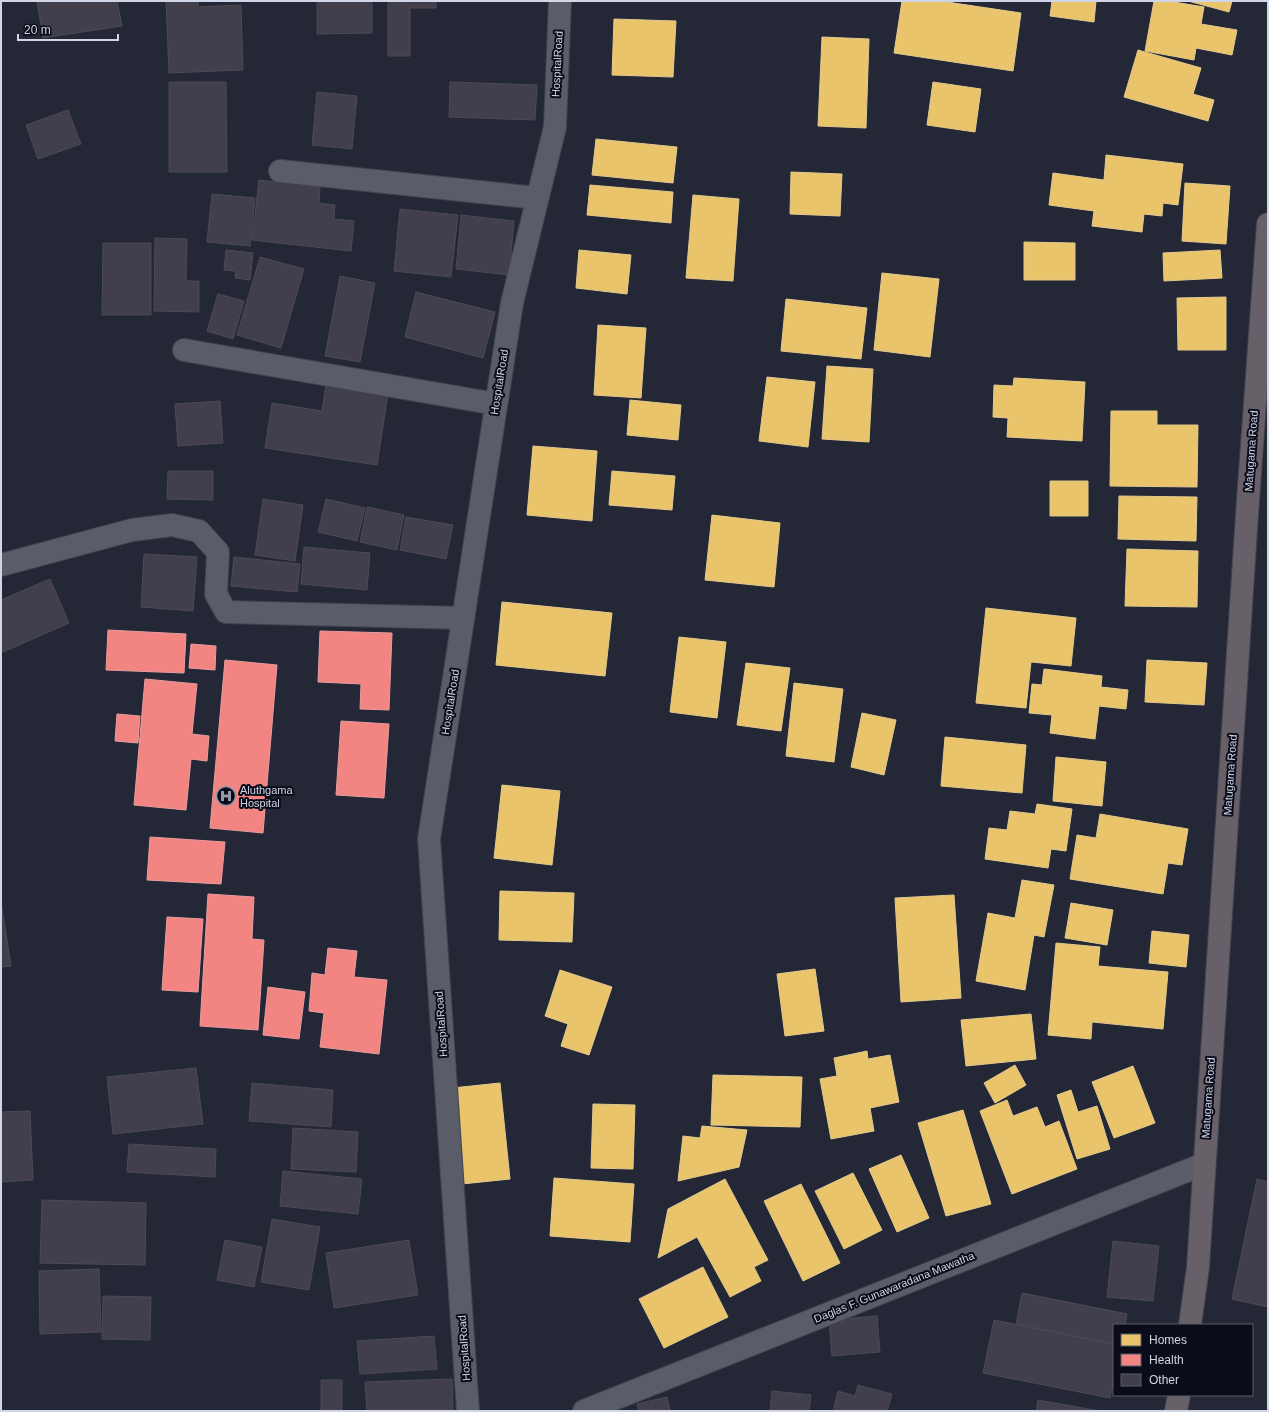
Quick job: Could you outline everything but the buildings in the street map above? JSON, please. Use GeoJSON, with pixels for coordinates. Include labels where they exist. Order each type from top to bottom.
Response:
{"type":"FeatureCollection","features":[{"type":"Feature","properties":{"kind":"main road","name":"Matugama Road"},"geometry":{"type":"LineString","coordinates":[[1190,1324],[1198,1267],[1246,514],[1268,224]]}},
{"type":"Feature","properties":{"kind":"main road"},"geometry":{"type":"LineString","coordinates":[[1176,1411],[1179,1396]]}},
{"type":"Feature","properties":{"kind":"street","name":"HospitalRoad"},"geometry":{"type":"LineString","coordinates":[[468,1411],[429,839],[512,303],[555,127],[560,1]]}},
{"type":"Feature","properties":{"kind":"street"},"geometry":{"type":"LineString","coordinates":[[280,171],[537,198]]}},
{"type":"Feature","properties":{"kind":"street"},"geometry":{"type":"LineString","coordinates":[[184,350],[496,404]]}},
{"type":"Feature","properties":{"kind":"street"},"geometry":{"type":"LineString","coordinates":[[1,565],[132,530],[172,526],[199,531],[218,552],[216,594],[226,612],[463,618]]}},
{"type":"Feature","properties":{"kind":"street","name":"Daglas F. Gunawaradana Mawatha"},"geometry":{"type":"LineString","coordinates":[[584,1411],[1204,1164]]}},
{"type":"Feature","properties":{"kind":"place","name":"Aluthgama Hospital"},"geometry":{"type":"Point","coordinates":[226,796]}}]}
